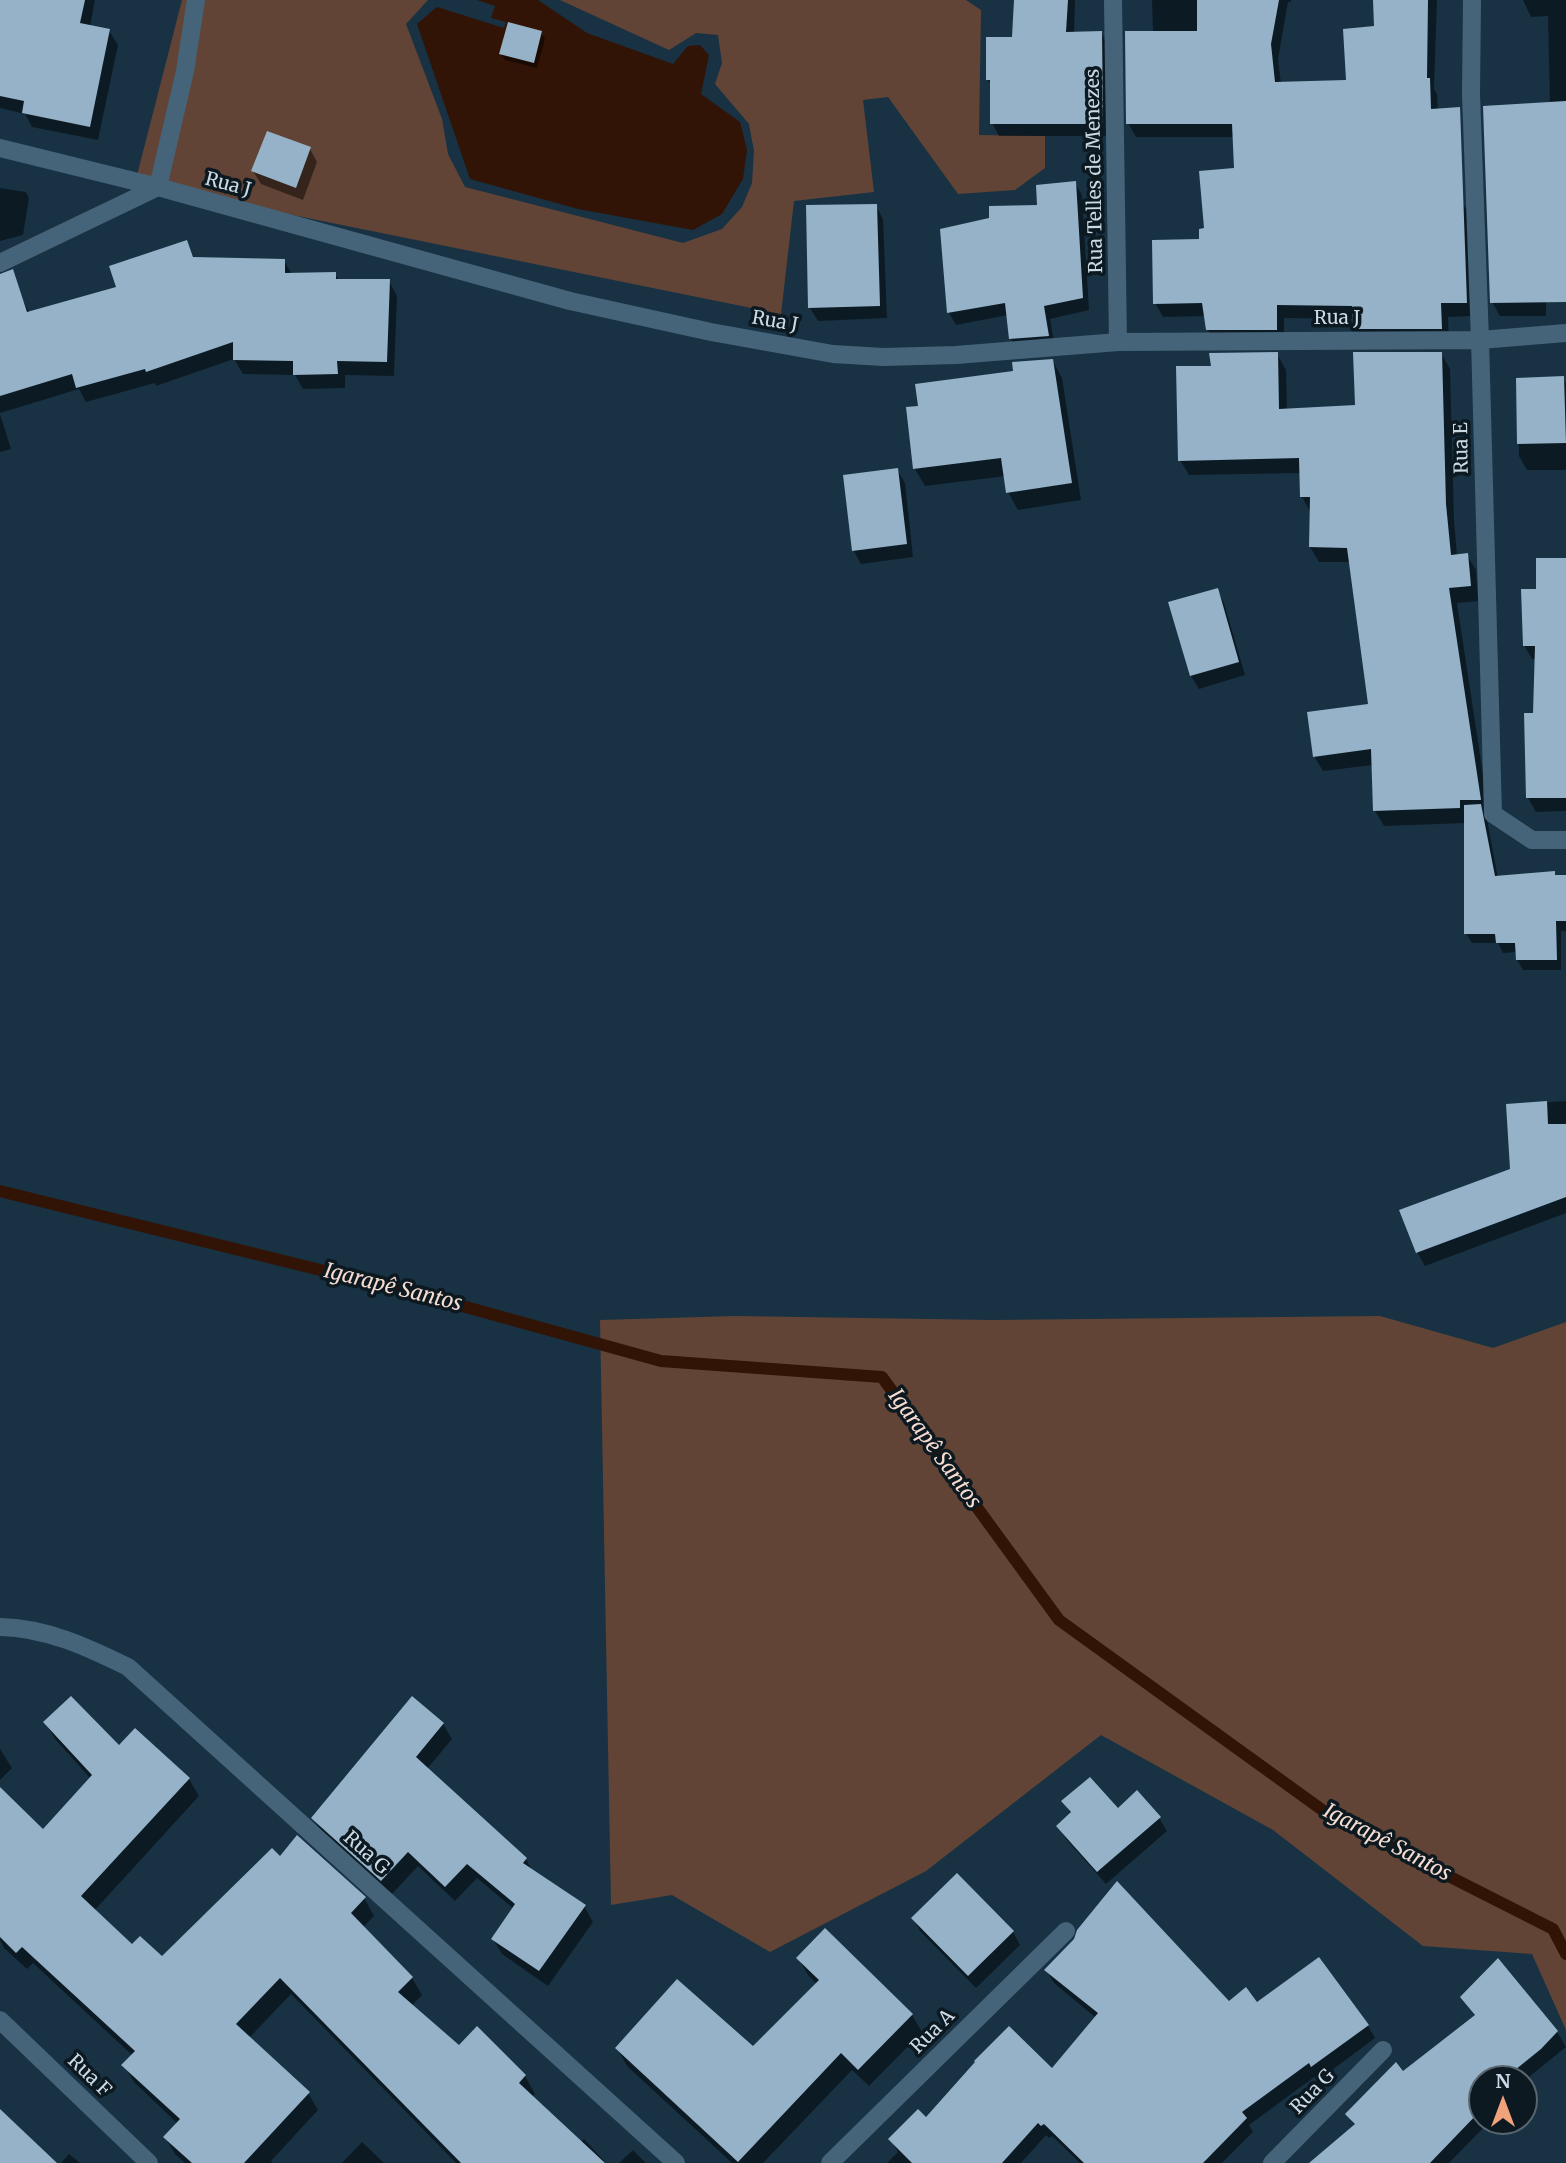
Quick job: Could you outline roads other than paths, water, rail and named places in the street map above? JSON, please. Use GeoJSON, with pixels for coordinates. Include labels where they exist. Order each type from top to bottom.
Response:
{"type":"FeatureCollection","features":[{"type":"Feature","properties":{"kind":"street"},"geometry":{"type":"LineString","coordinates":[[0,263],[158,187],[185,71],[196,0]]}},
{"type":"Feature","properties":{"kind":"street","name":"Rua Telles de Menezes"},"geometry":{"type":"LineString","coordinates":[[1113,0],[1118,342]]}},
{"type":"Feature","properties":{"kind":"street","name":"Rua E"},"geometry":{"type":"LineString","coordinates":[[1472,0],[1471,94],[1493,814],[1532,840],[1566,840]]}},
{"type":"Feature","properties":{"kind":"street","name":"Rua J"},"geometry":{"type":"LineString","coordinates":[[0,148],[158,187],[570,301],[710,332],[833,354],[883,358],[1118,342],[1480,340],[1566,333]]}},
{"type":"Feature","properties":{"kind":"street","name":"Rua G"},"geometry":{"type":"LineString","coordinates":[[0,1627],[22,1627],[73,1640],[128,1667],[676,2163]]}},
{"type":"Feature","properties":{"kind":"street","name":"Rua A"},"geometry":{"type":"LineString","coordinates":[[830,2163],[1066,1931]]}},
{"type":"Feature","properties":{"kind":"street","name":"Rua F"},"geometry":{"type":"LineString","coordinates":[[0,2020],[149,2163]]}},
{"type":"Feature","properties":{"kind":"street","name":"Rua G"},"geometry":{"type":"LineString","coordinates":[[1272,2163],[1383,2050]]}},
{"type":"Feature","properties":{"kind":"waterway","name":"Igarapê Santos"},"geometry":{"type":"LineString","coordinates":[[0,1191],[426,1296],[661,1361],[882,1377],[1059,1620],[1332,1817],[1553,1929],[1566,1954]]}}]}
